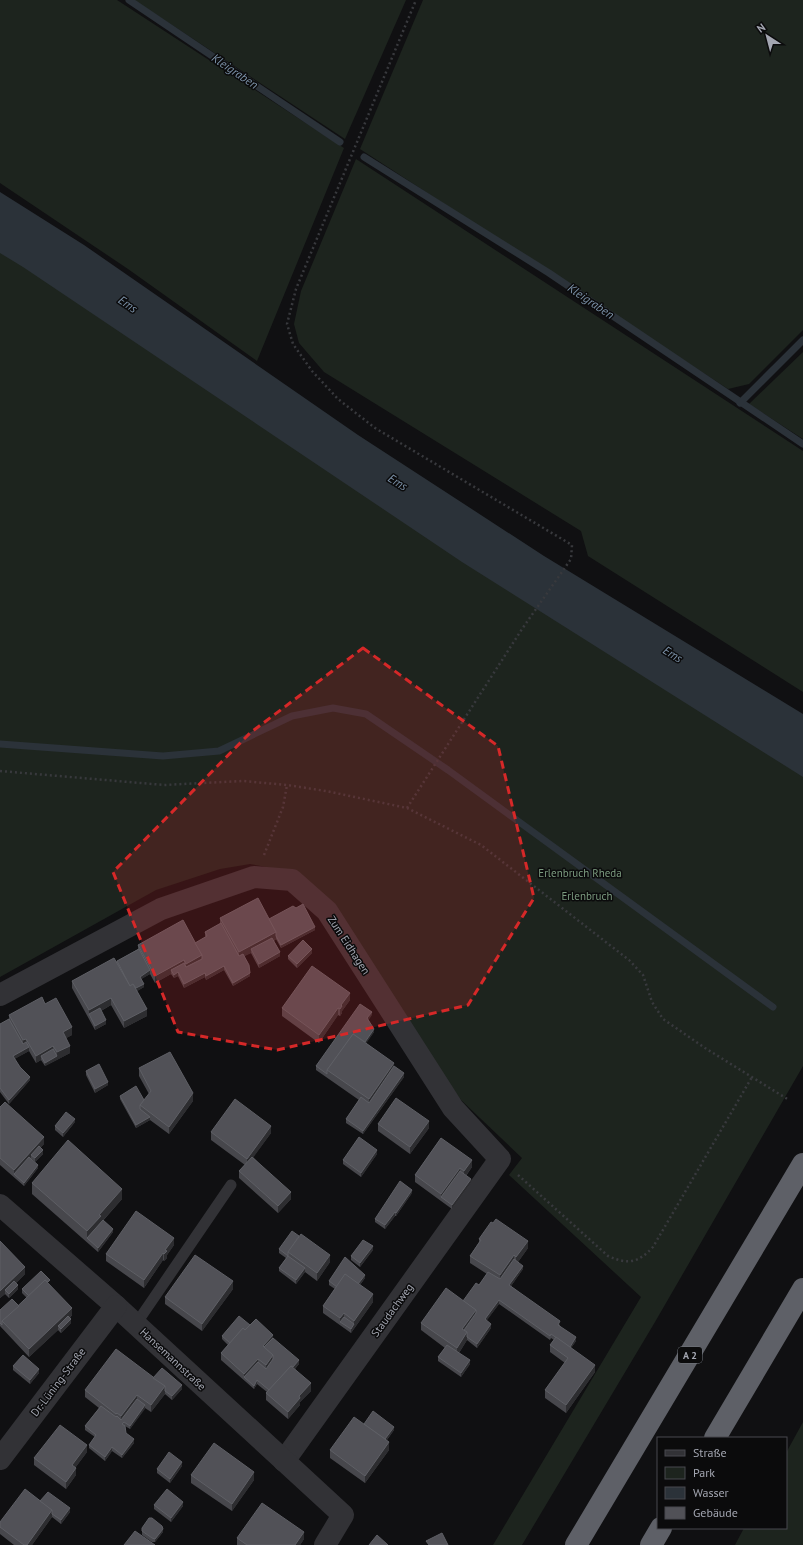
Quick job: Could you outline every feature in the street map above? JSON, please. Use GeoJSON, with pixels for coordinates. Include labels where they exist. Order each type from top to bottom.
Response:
{"type":"FeatureCollection","features":[{"type":"Feature","properties":{"kind":"highway","name":"A 2"},"geometry":{"type":"LineString","coordinates":[[576,1545],[803,1164]]}},
{"type":"Feature","properties":{"kind":"highway"},"geometry":{"type":"LineString","coordinates":[[716,1437],[803,1289]]}},
{"type":"Feature","properties":{"kind":"highway"},"geometry":{"type":"LineString","coordinates":[[651,1545],[660,1529]]}},
{"type":"Feature","properties":{"kind":"street","name":"Zum Eidhagen"},"geometry":{"type":"LineString","coordinates":[[0,995],[161,909],[254,877],[292,880],[327,911],[453,1108],[500,1159]]}},
{"type":"Feature","properties":{"kind":"street","name":"Staudachweg"},"geometry":{"type":"LineString","coordinates":[[284,1461],[500,1159]]}},
{"type":"Feature","properties":{"kind":"street","name":"Hansemannstraße"},"geometry":{"type":"LineString","coordinates":[[0,1205],[136,1324],[343,1515],[325,1545]]}},
{"type":"Feature","properties":{"kind":"street","name":"Dr.-Lüning-Straße"},"geometry":{"type":"LineString","coordinates":[[0,1459],[116,1306]]}},
{"type":"Feature","properties":{"kind":"lane"},"geometry":{"type":"LineString","coordinates":[[136,1324],[231,1185]]}},
{"type":"Feature","properties":{"kind":"path"},"geometry":{"type":"LineString","coordinates":[[407,808],[522,630],[571,559],[572,545],[375,428],[338,399],[312,371],[293,344],[287,324],[296,289],[416,0]]}},
{"type":"Feature","properties":{"kind":"path"},"geometry":{"type":"LineString","coordinates":[[0,771],[164,785],[243,781],[287,785],[326,791],[407,808],[480,845],[623,955],[643,976],[652,1002],[663,1019],[705,1048],[789,1100]]}},
{"type":"Feature","properties":{"kind":"path"},"geometry":{"type":"LineString","coordinates":[[254,877],[270,844],[283,807],[287,785]]}},
{"type":"Feature","properties":{"kind":"path"},"geometry":{"type":"LineString","coordinates":[[500,1159],[608,1256],[619,1262],[640,1259],[653,1247],[752,1077]]}},
{"type":"Feature","properties":{"kind":"highlighted area"},"geometry":{"type":"Polygon","coordinates":[[[363,648],[498,746],[534,898],[468,1005],[277,1050],[178,1032],[113,872],[250,733],[363,648]]]}},
{"type":"Feature","properties":{"kind":"green space"},"geometry":{"type":"Polygon","coordinates":[[[0,0],[117,0],[344,148],[257,361],[128,269],[0,183],[0,0]]]}},
{"type":"Feature","properties":{"kind":"green space"},"geometry":{"type":"Polygon","coordinates":[[[134,0],[406,0],[345,139],[134,0]]]}},
{"type":"Feature","properties":{"kind":"green space"},"geometry":{"type":"Polygon","coordinates":[[[423,0],[803,0],[803,330],[749,384],[728,389],[360,149],[423,0]]]}},
{"type":"Feature","properties":{"kind":"green space"},"geometry":{"type":"Polygon","coordinates":[[[356,159],[803,451],[803,692],[588,556],[581,531],[324,372],[299,343],[294,324],[301,291],[356,159]]]}},
{"type":"Feature","properties":{"kind":"green space","name":"Erlenbruch"},"geometry":{"type":"Polygon","coordinates":[[[0,224],[803,750],[803,1066],[655,1322],[522,1545],[493,1545],[641,1297],[509,1175],[522,1158],[461,1100],[299,873],[250,864],[220,869],[156,890],[0,977],[0,224]]]}},
{"type":"Feature","properties":{"kind":"green space"},"geometry":{"type":"Polygon","coordinates":[[[803,352],[803,439],[749,404],[803,352]]]}},
{"type":"Feature","properties":{"kind":"green space"},"geometry":{"type":"Polygon","coordinates":[[[803,1422],[803,1545],[735,1545],[743,1529],[787,1529],[787,1451],[803,1422]]]}},
{"type":"Feature","properties":{"kind":"water","name":"Ems"},"geometry":{"type":"Polygon","coordinates":[[[0,192],[84,245],[358,435],[544,556],[803,714],[803,777],[462,562],[0,253],[0,192]]]}},
{"type":"Feature","properties":{"kind":"building"},"geometry":{"type":"Polygon","coordinates":[[[258,898],[276,932],[239,952],[220,918],[258,898]]]}},
{"type":"Feature","properties":{"kind":"building"},"geometry":{"type":"Polygon","coordinates":[[[303,904],[315,927],[281,945],[269,919],[293,906],[296,908],[303,904]]]}},
{"type":"Feature","properties":{"kind":"building"},"geometry":{"type":"Polygon","coordinates":[[[183,920],[202,955],[186,964],[184,960],[155,976],[138,945],[183,920]]]}},
{"type":"Feature","properties":{"kind":"building"},"geometry":{"type":"Polygon","coordinates":[[[221,923],[239,956],[243,954],[249,965],[250,973],[233,983],[224,966],[206,976],[205,973],[184,984],[178,972],[174,975],[171,970],[184,963],[186,967],[202,959],[202,955],[195,943],[207,936],[205,932],[221,923]]]}},
{"type":"Feature","properties":{"kind":"building"},"geometry":{"type":"Polygon","coordinates":[[[272,938],[280,952],[259,964],[251,949],[272,938]]]}},
{"type":"Feature","properties":{"kind":"building"},"geometry":{"type":"Polygon","coordinates":[[[303,940],[312,949],[297,964],[288,956],[303,940]]]}},
{"type":"Feature","properties":{"kind":"building"},"geometry":{"type":"Polygon","coordinates":[[[139,949],[150,970],[140,977],[144,984],[136,988],[133,984],[130,986],[117,961],[139,949]]]}},
{"type":"Feature","properties":{"kind":"building"},"geometry":{"type":"Polygon","coordinates":[[[114,958],[130,986],[133,984],[147,1009],[124,1021],[111,998],[89,1010],[72,981],[114,958]]]}},
{"type":"Feature","properties":{"kind":"building"},"geometry":{"type":"Polygon","coordinates":[[[312,966],[350,993],[341,1005],[342,1006],[340,1009],[338,1008],[319,1035],[282,1008],[312,966]]]}},
{"type":"Feature","properties":{"kind":"building"},"geometry":{"type":"Polygon","coordinates":[[[42,997],[45,1004],[56,998],[72,1027],[63,1032],[70,1046],[57,1052],[53,1046],[36,1056],[26,1039],[23,1040],[9,1015],[42,997]]]}},
{"type":"Feature","properties":{"kind":"building"},"geometry":{"type":"Polygon","coordinates":[[[360,1004],[372,1012],[367,1018],[374,1029],[365,1042],[353,1034],[327,1070],[327,1074],[316,1066],[360,1004]]]}},
{"type":"Feature","properties":{"kind":"building"},"geometry":{"type":"Polygon","coordinates":[[[100,1008],[106,1020],[95,1026],[89,1014],[100,1008]]]}},
{"type":"Feature","properties":{"kind":"building"},"geometry":{"type":"Polygon","coordinates":[[[9,1019],[23,1044],[26,1042],[29,1047],[13,1056],[20,1067],[30,1077],[9,1100],[0,1088],[0,1024],[9,1019]]]}},
{"type":"Feature","properties":{"kind":"building"},"geometry":{"type":"Polygon","coordinates":[[[353,1034],[394,1063],[369,1099],[327,1070],[353,1034]]]}},
{"type":"Feature","properties":{"kind":"building"},"geometry":{"type":"Polygon","coordinates":[[[53,1049],[57,1056],[45,1063],[41,1056],[53,1049]]]}},
{"type":"Feature","properties":{"kind":"building"},"geometry":{"type":"Polygon","coordinates":[[[170,1052],[193,1093],[169,1127],[140,1105],[151,1091],[139,1068],[170,1052]]]}},
{"type":"Feature","properties":{"kind":"building"},"geometry":{"type":"Polygon","coordinates":[[[99,1064],[108,1082],[95,1089],[86,1071],[99,1064]]]}},
{"type":"Feature","properties":{"kind":"building"},"geometry":{"type":"Polygon","coordinates":[[[394,1066],[404,1073],[363,1131],[346,1119],[361,1097],[369,1103],[394,1066]]]}},
{"type":"Feature","properties":{"kind":"building"},"geometry":{"type":"Polygon","coordinates":[[[136,1086],[144,1100],[140,1105],[140,1109],[150,1117],[136,1125],[120,1096],[136,1086]]]}},
{"type":"Feature","properties":{"kind":"building"},"geometry":{"type":"Polygon","coordinates":[[[396,1098],[429,1121],[410,1147],[378,1124],[396,1098]]]}},
{"type":"Feature","properties":{"kind":"building"},"geometry":{"type":"Polygon","coordinates":[[[235,1099],[271,1126],[247,1159],[211,1132],[235,1099]]]}},
{"type":"Feature","properties":{"kind":"building"},"geometry":{"type":"Polygon","coordinates":[[[5,1102],[44,1137],[14,1170],[0,1158],[0,1107],[5,1102]]]}},
{"type":"Feature","properties":{"kind":"building"},"geometry":{"type":"Polygon","coordinates":[[[66,1112],[75,1119],[63,1133],[55,1126],[66,1112]]]}},
{"type":"Feature","properties":{"kind":"building"},"geometry":{"type":"Polygon","coordinates":[[[359,1137],[377,1150],[361,1173],[343,1160],[359,1137]]]}},
{"type":"Feature","properties":{"kind":"building"},"geometry":{"type":"Polygon","coordinates":[[[441,1138],[472,1160],[464,1171],[460,1168],[441,1194],[415,1175],[441,1138]]]}},
{"type":"Feature","properties":{"kind":"building"},"geometry":{"type":"Polygon","coordinates":[[[68,1140],[122,1189],[87,1231],[32,1183],[68,1140]]]}},
{"type":"Feature","properties":{"kind":"building"},"geometry":{"type":"Polygon","coordinates":[[[39,1146],[43,1150],[35,1158],[31,1155],[39,1146]]]}},
{"type":"Feature","properties":{"kind":"building"},"geometry":{"type":"Polygon","coordinates":[[[29,1157],[38,1165],[24,1183],[14,1174],[29,1157]]]}},
{"type":"Feature","properties":{"kind":"building"},"geometry":{"type":"Polygon","coordinates":[[[252,1157],[291,1192],[278,1206],[239,1171],[252,1157]]]}},
{"type":"Feature","properties":{"kind":"building"},"geometry":{"type":"Polygon","coordinates":[[[460,1171],[471,1179],[452,1205],[441,1197],[460,1171]]]}},
{"type":"Feature","properties":{"kind":"building"},"geometry":{"type":"Polygon","coordinates":[[[400,1181],[412,1190],[396,1213],[395,1212],[385,1225],[375,1219],[400,1181]]]}},
{"type":"Feature","properties":{"kind":"building"},"geometry":{"type":"Polygon","coordinates":[[[136,1211],[174,1238],[165,1250],[167,1251],[164,1254],[163,1253],[144,1280],[106,1254],[136,1211]]]}},
{"type":"Feature","properties":{"kind":"building"},"geometry":{"type":"Polygon","coordinates":[[[496,1219],[528,1241],[516,1257],[514,1255],[500,1275],[470,1256],[481,1240],[479,1239],[491,1222],[493,1223],[496,1219]]]}},
{"type":"Feature","properties":{"kind":"building"},"geometry":{"type":"Polygon","coordinates":[[[103,1220],[113,1229],[98,1248],[87,1238],[103,1220]]]}},
{"type":"Feature","properties":{"kind":"building"},"geometry":{"type":"Polygon","coordinates":[[[292,1231],[299,1236],[288,1252],[288,1256],[279,1249],[292,1231]]]}},
{"type":"Feature","properties":{"kind":"building"},"geometry":{"type":"Polygon","coordinates":[[[301,1234],[330,1255],[317,1273],[288,1252],[301,1234]]]}},
{"type":"Feature","properties":{"kind":"building"},"geometry":{"type":"Polygon","coordinates":[[[363,1240],[373,1246],[360,1263],[351,1256],[363,1240]]]}},
{"type":"Feature","properties":{"kind":"building"},"geometry":{"type":"Polygon","coordinates":[[[0,1241],[25,1267],[0,1291],[0,1241]]]}},
{"type":"Feature","properties":{"kind":"building"},"geometry":{"type":"Polygon","coordinates":[[[195,1255],[233,1281],[202,1324],[165,1297],[195,1255]]]}},
{"type":"Feature","properties":{"kind":"building"},"geometry":{"type":"Polygon","coordinates":[[[288,1256],[305,1268],[296,1280],[279,1268],[288,1256]]]}},
{"type":"Feature","properties":{"kind":"building"},"geometry":{"type":"Polygon","coordinates":[[[345,1257],[365,1275],[358,1284],[345,1274],[337,1287],[329,1281],[345,1257]]]}},
{"type":"Feature","properties":{"kind":"building"},"geometry":{"type":"Polygon","coordinates":[[[514,1259],[523,1266],[509,1285],[560,1321],[558,1325],[576,1337],[570,1347],[551,1334],[550,1336],[499,1300],[485,1319],[491,1324],[477,1344],[467,1337],[467,1332],[464,1330],[476,1313],[476,1310],[463,1301],[476,1283],[479,1285],[488,1272],[500,1279],[514,1259]]]}},
{"type":"Feature","properties":{"kind":"building"},"geometry":{"type":"Polygon","coordinates":[[[41,1271],[50,1280],[48,1282],[45,1280],[29,1296],[22,1289],[41,1271]]]}},
{"type":"Feature","properties":{"kind":"building"},"geometry":{"type":"Polygon","coordinates":[[[345,1274],[373,1294],[354,1321],[344,1313],[340,1318],[323,1306],[345,1274]]]}},
{"type":"Feature","properties":{"kind":"building"},"geometry":{"type":"Polygon","coordinates":[[[45,1280],[72,1308],[29,1349],[2,1321],[45,1280]]]}},
{"type":"Feature","properties":{"kind":"building"},"geometry":{"type":"Polygon","coordinates":[[[14,1281],[18,1285],[9,1294],[5,1290],[14,1281]]]}},
{"type":"Feature","properties":{"kind":"building"},"geometry":{"type":"Polygon","coordinates":[[[446,1288],[476,1310],[462,1329],[467,1332],[457,1348],[421,1323],[446,1288]]]}},
{"type":"Feature","properties":{"kind":"building"},"geometry":{"type":"Polygon","coordinates":[[[12,1299],[19,1306],[2,1321],[2,1325],[0,1323],[0,1310],[12,1299]]]}},
{"type":"Feature","properties":{"kind":"building"},"geometry":{"type":"Polygon","coordinates":[[[68,1316],[71,1319],[61,1329],[58,1326],[68,1316]]]}},
{"type":"Feature","properties":{"kind":"building"},"geometry":{"type":"Polygon","coordinates":[[[239,1316],[250,1325],[245,1330],[243,1328],[230,1343],[222,1336],[239,1316]]]}},
{"type":"Feature","properties":{"kind":"building"},"geometry":{"type":"Polygon","coordinates":[[[344,1317],[354,1324],[351,1329],[340,1322],[344,1317]]]}},
{"type":"Feature","properties":{"kind":"building"},"geometry":{"type":"Polygon","coordinates":[[[256,1319],[273,1335],[263,1346],[273,1355],[266,1365],[258,1359],[244,1374],[221,1353],[243,1328],[245,1330],[256,1319]]]}},
{"type":"Feature","properties":{"kind":"building"},"geometry":{"type":"Polygon","coordinates":[[[556,1337],[595,1365],[566,1405],[545,1390],[568,1358],[550,1345],[556,1337]]]}},
{"type":"Feature","properties":{"kind":"building"},"geometry":{"type":"Polygon","coordinates":[[[273,1338],[299,1360],[293,1367],[291,1366],[269,1390],[257,1380],[254,1386],[244,1377],[258,1362],[266,1369],[273,1359],[273,1355],[264,1347],[273,1338]]]}},
{"type":"Feature","properties":{"kind":"building"},"geometry":{"type":"Polygon","coordinates":[[[447,1345],[470,1360],[461,1373],[438,1357],[447,1345]]]}},
{"type":"Feature","properties":{"kind":"building"},"geometry":{"type":"Polygon","coordinates":[[[116,1349],[165,1386],[151,1405],[137,1395],[121,1416],[117,1413],[116,1414],[85,1390],[116,1349]]]}},
{"type":"Feature","properties":{"kind":"building"},"geometry":{"type":"Polygon","coordinates":[[[23,1355],[39,1369],[30,1380],[13,1366],[23,1355]]]}},
{"type":"Feature","properties":{"kind":"building"},"geometry":{"type":"Polygon","coordinates":[[[291,1366],[311,1383],[299,1396],[300,1398],[288,1412],[266,1393],[291,1366]]]}},
{"type":"Feature","properties":{"kind":"building"},"geometry":{"type":"Polygon","coordinates":[[[162,1368],[182,1385],[172,1396],[165,1391],[165,1386],[153,1378],[162,1368]]]}},
{"type":"Feature","properties":{"kind":"building"},"geometry":{"type":"Polygon","coordinates":[[[137,1399],[145,1405],[130,1426],[124,1422],[122,1424],[125,1426],[126,1433],[134,1439],[122,1455],[112,1447],[105,1457],[89,1445],[96,1435],[85,1426],[101,1406],[121,1420],[137,1399]]]}},
{"type":"Feature","properties":{"kind":"building"},"geometry":{"type":"Polygon","coordinates":[[[373,1411],[394,1427],[385,1439],[364,1424],[373,1411]]]}},
{"type":"Feature","properties":{"kind":"building"},"geometry":{"type":"Polygon","coordinates":[[[354,1417],[389,1442],[365,1476],[330,1450],[354,1417]]]}},
{"type":"Feature","properties":{"kind":"building"},"geometry":{"type":"Polygon","coordinates":[[[60,1425],[87,1445],[72,1465],[76,1468],[66,1482],[34,1458],[60,1425]]]}},
{"type":"Feature","properties":{"kind":"building"},"geometry":{"type":"Polygon","coordinates":[[[214,1443],[254,1472],[232,1504],[191,1475],[214,1443]]]}},
{"type":"Feature","properties":{"kind":"building"},"geometry":{"type":"Polygon","coordinates":[[[169,1452],[182,1462],[170,1479],[157,1469],[169,1452]]]}},
{"type":"Feature","properties":{"kind":"building"},"geometry":{"type":"Polygon","coordinates":[[[25,1489],[52,1510],[27,1545],[24,1545],[0,1527],[0,1522],[25,1489]]]}},
{"type":"Feature","properties":{"kind":"building"},"geometry":{"type":"Polygon","coordinates":[[[167,1489],[183,1502],[171,1518],[154,1505],[167,1489]]]}},
{"type":"Feature","properties":{"kind":"building"},"geometry":{"type":"Polygon","coordinates":[[[48,1492],[70,1508],[61,1520],[52,1514],[52,1510],[40,1501],[48,1492]]]}},
{"type":"Feature","properties":{"kind":"building"},"geometry":{"type":"Polygon","coordinates":[[[262,1503],[304,1532],[295,1545],[247,1545],[237,1538],[262,1503]]]}},
{"type":"Feature","properties":{"kind":"building"},"geometry":{"type":"Polygon","coordinates":[[[149,1518],[152,1518],[162,1526],[163,1529],[155,1539],[142,1531],[142,1528],[149,1518]]]}},
{"type":"Feature","properties":{"kind":"building"},"geometry":{"type":"Polygon","coordinates":[[[135,1531],[155,1545],[124,1545],[135,1531]]]}},
{"type":"Feature","properties":{"kind":"building"},"geometry":{"type":"Polygon","coordinates":[[[442,1533],[448,1545],[429,1545],[426,1541],[442,1533]]]}},
{"type":"Feature","properties":{"kind":"building"},"geometry":{"type":"Polygon","coordinates":[[[377,1535],[388,1545],[369,1545],[377,1535]]]}},
{"type":"Feature","properties":{"kind":"waterway","name":"Kleigraben"},"geometry":{"type":"LineString","coordinates":[[129,0],[340,142]]}},
{"type":"Feature","properties":{"kind":"waterway","name":"Kleigraben"},"geometry":{"type":"LineString","coordinates":[[364,157],[549,273],[803,444]]}},
{"type":"Feature","properties":{"kind":"waterway","name":"Kleigraben"},"geometry":{"type":"LineString","coordinates":[[740,403],[803,340]]}},
{"type":"Feature","properties":{"kind":"waterway"},"geometry":{"type":"LineString","coordinates":[[0,744],[163,756],[219,751],[292,716],[333,708],[366,714],[448,770],[773,1007]]}},
{"type":"Feature","properties":{"kind":"park label","name":"Erlenbruch Rheda"},"geometry":{"type":"Point","coordinates":[580,873]}}]}
